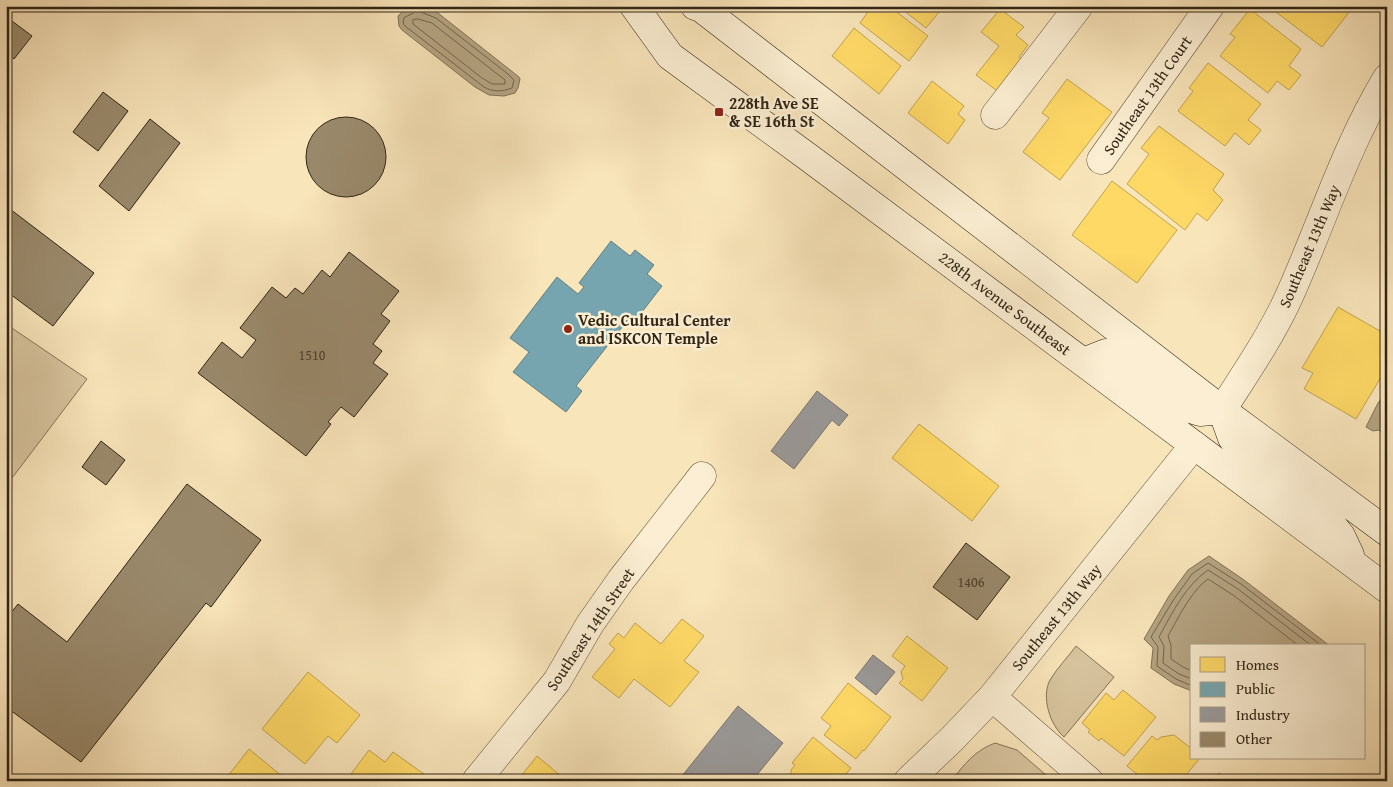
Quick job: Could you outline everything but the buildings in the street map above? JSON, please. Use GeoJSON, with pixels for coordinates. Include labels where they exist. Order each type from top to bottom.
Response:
{"type":"FeatureCollection","features":[{"type":"Feature","properties":{"kind":"main road","name":"228th Avenue Southeast"},"geometry":{"type":"LineString","coordinates":[[634,6],[670,56],[1387,589]]}},
{"type":"Feature","properties":{"kind":"main road"},"geometry":{"type":"LineString","coordinates":[[695,6],[701,8],[1222,410],[1387,532]]}},
{"type":"Feature","properties":{"kind":"main road"},"geometry":{"type":"LineString","coordinates":[[995,115],[1079,6]]}},
{"type":"Feature","properties":{"kind":"main road","name":"Southeast 13th Court"},"geometry":{"type":"LineString","coordinates":[[1101,160],[1210,6]]}},
{"type":"Feature","properties":{"kind":"main road","name":"Southeast 13th Way"},"geometry":{"type":"LineString","coordinates":[[1222,410],[1261,350],[1286,303],[1339,174],[1370,106],[1387,78]]}},
{"type":"Feature","properties":{"kind":"main road"},"geometry":{"type":"LineString","coordinates":[[1083,362],[1106,353],[1112,354],[1184,407],[1200,412],[1222,410]]}},
{"type":"Feature","properties":{"kind":"main road"},"geometry":{"type":"LineString","coordinates":[[1222,410],[1232,438],[1248,458],[1326,517],[1341,536],[1354,565]]}},
{"type":"Feature","properties":{"kind":"main road","name":"Southeast 13th Way"},"geometry":{"type":"LineString","coordinates":[[908,781],[992,697],[1194,445]]}},
{"type":"Feature","properties":{"kind":"main road","name":"Southeast 14th Street"},"geometry":{"type":"LineString","coordinates":[[476,781],[558,681],[590,624],[621,580],[702,476]]}},
{"type":"Feature","properties":{"kind":"main road"},"geometry":{"type":"LineString","coordinates":[[992,697],[1089,781]]}},
{"type":"Feature","properties":{"kind":"shaded area"},"geometry":{"type":"Polygon","coordinates":[[[6,324],[87,379],[6,486],[6,324]]]}},
{"type":"Feature","properties":{"kind":"shaded area"},"geometry":{"type":"Polygon","coordinates":[[[1076,646],[1114,677],[1064,737],[1051,718],[1046,694],[1050,680],[1076,646]]]}},
{"type":"Feature","properties":{"kind":"shaded area"},"geometry":{"type":"Polygon","coordinates":[[[995,743],[1017,750],[1053,781],[951,781],[976,754],[995,743]]]}},
{"type":"Feature","properties":{"kind":"water"},"geometry":{"type":"Polygon","coordinates":[[[417,8],[428,9],[438,13],[519,77],[518,88],[515,93],[504,96],[489,95],[475,87],[402,30],[399,26],[398,16],[402,12],[417,8]]]}},
{"type":"Feature","properties":{"kind":"water"},"geometry":{"type":"Polygon","coordinates":[[[1387,392],[1387,427],[1383,434],[1379,430],[1373,431],[1366,427],[1378,403],[1387,392]]]}},
{"type":"Feature","properties":{"kind":"water"},"geometry":{"type":"Polygon","coordinates":[[[1209,556],[1244,580],[1327,644],[1190,644],[1190,690],[1174,684],[1151,668],[1153,648],[1144,639],[1169,596],[1188,570],[1209,556]]]}},
{"type":"Feature","properties":{"kind":"place","name":"228th Ave SE & SE 16th St"},"geometry":{"type":"Point","coordinates":[719,112]}},
{"type":"Feature","properties":{"kind":"place","name":"Vedic Cultural Center and ISKCON Temple"},"geometry":{"type":"Point","coordinates":[568,329]}}]}
